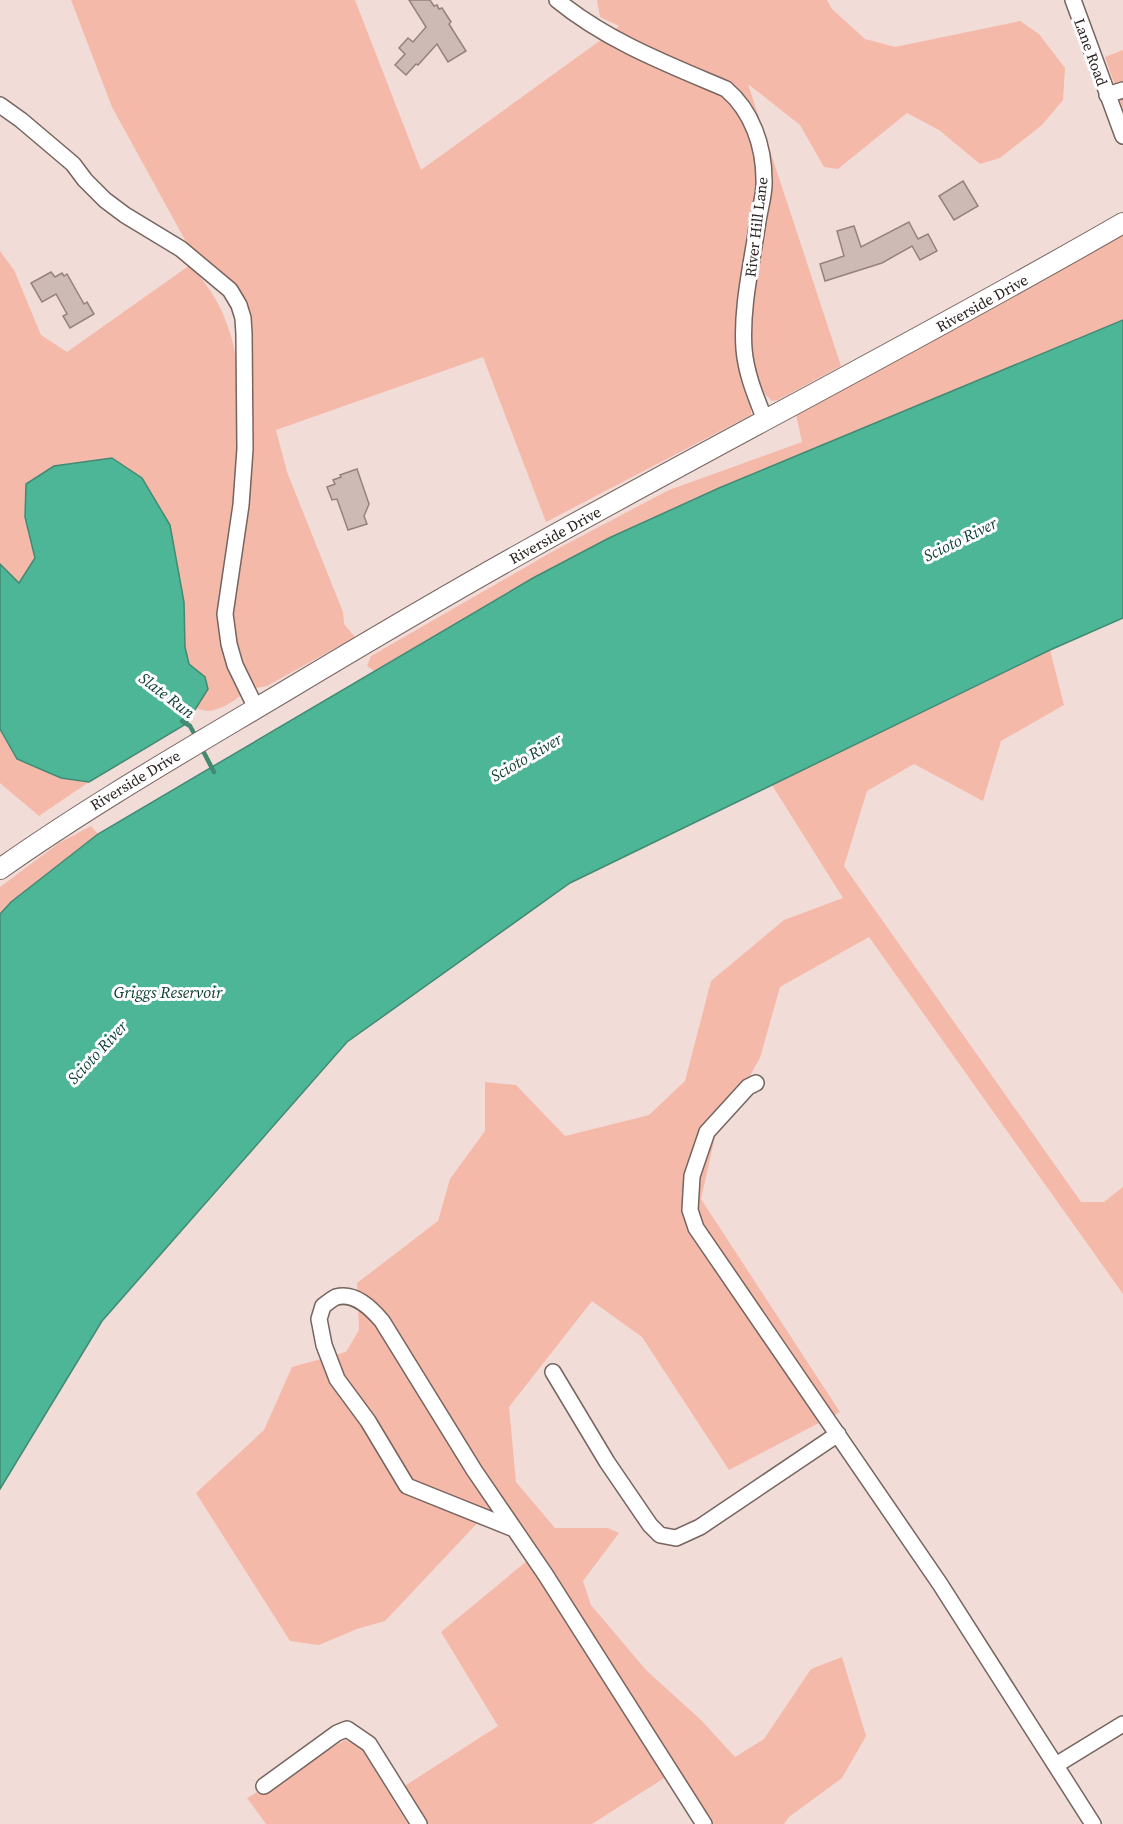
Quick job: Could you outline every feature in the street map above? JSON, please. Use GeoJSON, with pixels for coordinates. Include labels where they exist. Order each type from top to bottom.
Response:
{"type":"FeatureCollection","features":[{"type":"Feature","properties":{"kind":"main road","name":"Riverside Drive"},"geometry":{"type":"LineString","coordinates":[[0,869],[89,808],[527,550],[859,371],[1123,223]]}},
{"type":"Feature","properties":{"kind":"street","name":"River Hill Lane"},"geometry":{"type":"LineString","coordinates":[[557,0],[582,20],[650,58],[726,89],[735,97],[750,119],[760,148],[765,181],[745,311],[744,349],[753,390],[765,420]]}},
{"type":"Feature","properties":{"kind":"street","name":"Lane Road"},"geometry":{"type":"LineString","coordinates":[[1073,0],[1123,136]]}},
{"type":"Feature","properties":{"kind":"street"},"geometry":{"type":"LineString","coordinates":[[1107,95],[1123,90]]}},
{"type":"Feature","properties":{"kind":"street"},"geometry":{"type":"LineString","coordinates":[[0,105],[73,164],[105,200],[181,249],[230,290],[239,305],[244,334],[246,449],[241,505],[225,614],[229,644],[235,665],[256,708]]}},
{"type":"Feature","properties":{"kind":"street"},"geometry":{"type":"LineString","coordinates":[[756,1083],[748,1087],[707,1132],[692,1176],[690,1210],[696,1228],[940,1584],[1093,1824]]}},
{"type":"Feature","properties":{"kind":"street"},"geometry":{"type":"LineString","coordinates":[[514,1529],[407,1486],[368,1421],[337,1379],[324,1345],[320,1319],[323,1306],[335,1298],[349,1297],[369,1306],[382,1321],[474,1470],[514,1529],[704,1824]]}},
{"type":"Feature","properties":{"kind":"street"},"geometry":{"type":"LineString","coordinates":[[553,1372],[607,1462],[650,1525],[660,1535],[676,1538],[700,1527],[838,1434]]}},
{"type":"Feature","properties":{"kind":"street"},"geometry":{"type":"LineString","coordinates":[[1056,1765],[1123,1724]]}},
{"type":"Feature","properties":{"kind":"street"},"geometry":{"type":"LineString","coordinates":[[264,1786],[337,1733],[347,1729],[369,1744],[418,1824]]}},
{"type":"Feature","properties":{"kind":"shaded area"},"geometry":{"type":"Polygon","coordinates":[[[71,0],[355,0],[421,170],[605,37],[728,96],[751,133],[760,182],[751,244],[751,415],[546,522],[483,357],[276,430],[287,472],[343,612],[344,624],[355,637],[267,686],[256,688],[249,685],[228,622],[241,532],[242,335],[219,284],[196,260],[112,107],[71,0]]]}},
{"type":"Feature","properties":{"kind":"shaded area"},"geometry":{"type":"Polygon","coordinates":[[[597,0],[827,0],[832,9],[865,39],[895,47],[1020,21],[1039,34],[1065,68],[1063,100],[1042,125],[1000,158],[980,164],[939,130],[907,113],[838,169],[824,167],[800,125],[748,84],[841,366],[778,400],[772,401],[765,394],[752,359],[749,319],[765,219],[748,109],[612,32],[619,26],[600,17],[597,0]]]}},
{"type":"Feature","properties":{"kind":"shaded area"},"geometry":{"type":"Polygon","coordinates":[[[1123,50],[1123,109],[1105,57],[1123,50]]]}},
{"type":"Feature","properties":{"kind":"shaded area"},"geometry":{"type":"Polygon","coordinates":[[[1123,223],[1123,320],[719,488],[609,538],[533,578],[376,672],[367,666],[371,656],[557,549],[669,490],[802,442],[794,405],[1123,223]]]}},
{"type":"Feature","properties":{"kind":"shaded area"},"geometry":{"type":"Polygon","coordinates":[[[0,251],[14,270],[41,335],[67,352],[190,265],[220,307],[235,354],[240,396],[234,519],[220,590],[218,613],[222,643],[242,695],[226,706],[208,711],[196,708],[208,689],[205,677],[189,664],[185,647],[184,602],[142,478],[113,458],[54,466],[25,517],[35,558],[19,584],[0,564],[0,251]]]}},
{"type":"Feature","properties":{"kind":"shaded area"},"geometry":{"type":"Polygon","coordinates":[[[1050,650],[1064,705],[1001,741],[983,801],[914,764],[867,791],[844,866],[1081,1202],[1104,1202],[1123,1187],[1123,1294],[869,937],[780,987],[760,1058],[715,1137],[701,1199],[840,1412],[729,1470],[642,1337],[592,1301],[509,1407],[516,1482],[555,1528],[608,1528],[619,1533],[583,1581],[591,1605],[646,1670],[701,1720],[735,1757],[764,1739],[811,1669],[842,1657],[866,1736],[842,1778],[789,1817],[784,1824],[714,1824],[500,1499],[385,1621],[357,1629],[319,1645],[290,1641],[196,1493],[264,1430],[292,1367],[346,1352],[359,1330],[357,1283],[438,1221],[450,1179],[485,1131],[485,1082],[516,1085],[565,1136],[649,1115],[685,1081],[711,981],[784,920],[843,898],[772,785],[1050,650]]]}},
{"type":"Feature","properties":{"kind":"shaded area"},"geometry":{"type":"Polygon","coordinates":[[[0,729],[17,759],[61,778],[89,782],[39,816],[0,783],[0,729]]]}},
{"type":"Feature","properties":{"kind":"shaded area"},"geometry":{"type":"Polygon","coordinates":[[[91,826],[98,834],[0,914],[0,887],[59,843],[91,826]]]}},
{"type":"Feature","properties":{"kind":"shaded area"},"geometry":{"type":"Polygon","coordinates":[[[528,1560],[669,1775],[592,1824],[426,1824],[403,1787],[498,1726],[441,1632],[528,1560]]]}},
{"type":"Feature","properties":{"kind":"shaded area"},"geometry":{"type":"Polygon","coordinates":[[[345,1740],[360,1746],[408,1824],[266,1824],[247,1798],[345,1740]]]}},
{"type":"Feature","properties":{"kind":"water","name":"Griggs Reservoir"},"geometry":{"type":"Polygon","coordinates":[[[1123,320],[1123,618],[1050,650],[570,883],[347,1042],[102,1321],[0,1489],[0,914],[11,902],[98,834],[533,578],[609,538],[719,488],[1123,320]]]}},
{"type":"Feature","properties":{"kind":"water"},"geometry":{"type":"Polygon","coordinates":[[[112,458],[142,478],[170,525],[184,602],[185,647],[189,664],[205,677],[208,689],[186,724],[89,782],[61,778],[17,759],[0,729],[0,564],[19,583],[35,558],[25,517],[26,484],[54,466],[112,458]]]}},
{"type":"Feature","properties":{"kind":"building"},"geometry":{"type":"Polygon","coordinates":[[[409,0],[430,0],[434,6],[442,8],[466,51],[448,62],[437,44],[406,75],[395,65],[405,54],[399,48],[408,38],[413,42],[426,27],[409,0]]]}},
{"type":"Feature","properties":{"kind":"building"},"geometry":{"type":"Polygon","coordinates":[[[963,181],[978,206],[954,220],[939,196],[963,181]]]}},
{"type":"Feature","properties":{"kind":"building"},"geometry":{"type":"Polygon","coordinates":[[[909,222],[918,239],[928,234],[937,251],[920,260],[912,246],[882,263],[825,281],[820,264],[844,256],[837,231],[854,226],[861,247],[909,222]]]}},
{"type":"Feature","properties":{"kind":"building"},"geometry":{"type":"Polygon","coordinates":[[[51,272],[55,277],[62,273],[64,276],[67,274],[84,304],[87,302],[94,314],[70,328],[63,316],[67,314],[56,294],[42,302],[31,283],[51,272]]]}},
{"type":"Feature","properties":{"kind":"building"},"geometry":{"type":"Polygon","coordinates":[[[357,469],[369,504],[364,516],[367,524],[348,530],[337,499],[332,500],[327,487],[335,484],[333,480],[341,477],[340,475],[357,469]]]}},
{"type":"Feature","properties":{"kind":"waterway","name":"Slate Run"},"geometry":{"type":"LineString","coordinates":[[182,721],[190,726],[196,737]]}},
{"type":"Feature","properties":{"kind":"waterway","name":"Slate Run"},"geometry":{"type":"LineString","coordinates":[[201,747],[214,772]]}},
{"type":"Feature","properties":{"kind":"water label","name":"Scioto River"},"geometry":{"type":"Point","coordinates":[960,539]}},
{"type":"Feature","properties":{"kind":"water label","name":"Scioto River"},"geometry":{"type":"Point","coordinates":[526,757]}},
{"type":"Feature","properties":{"kind":"water label","name":"Scioto River"},"geometry":{"type":"Point","coordinates":[97,1052]}}]}
